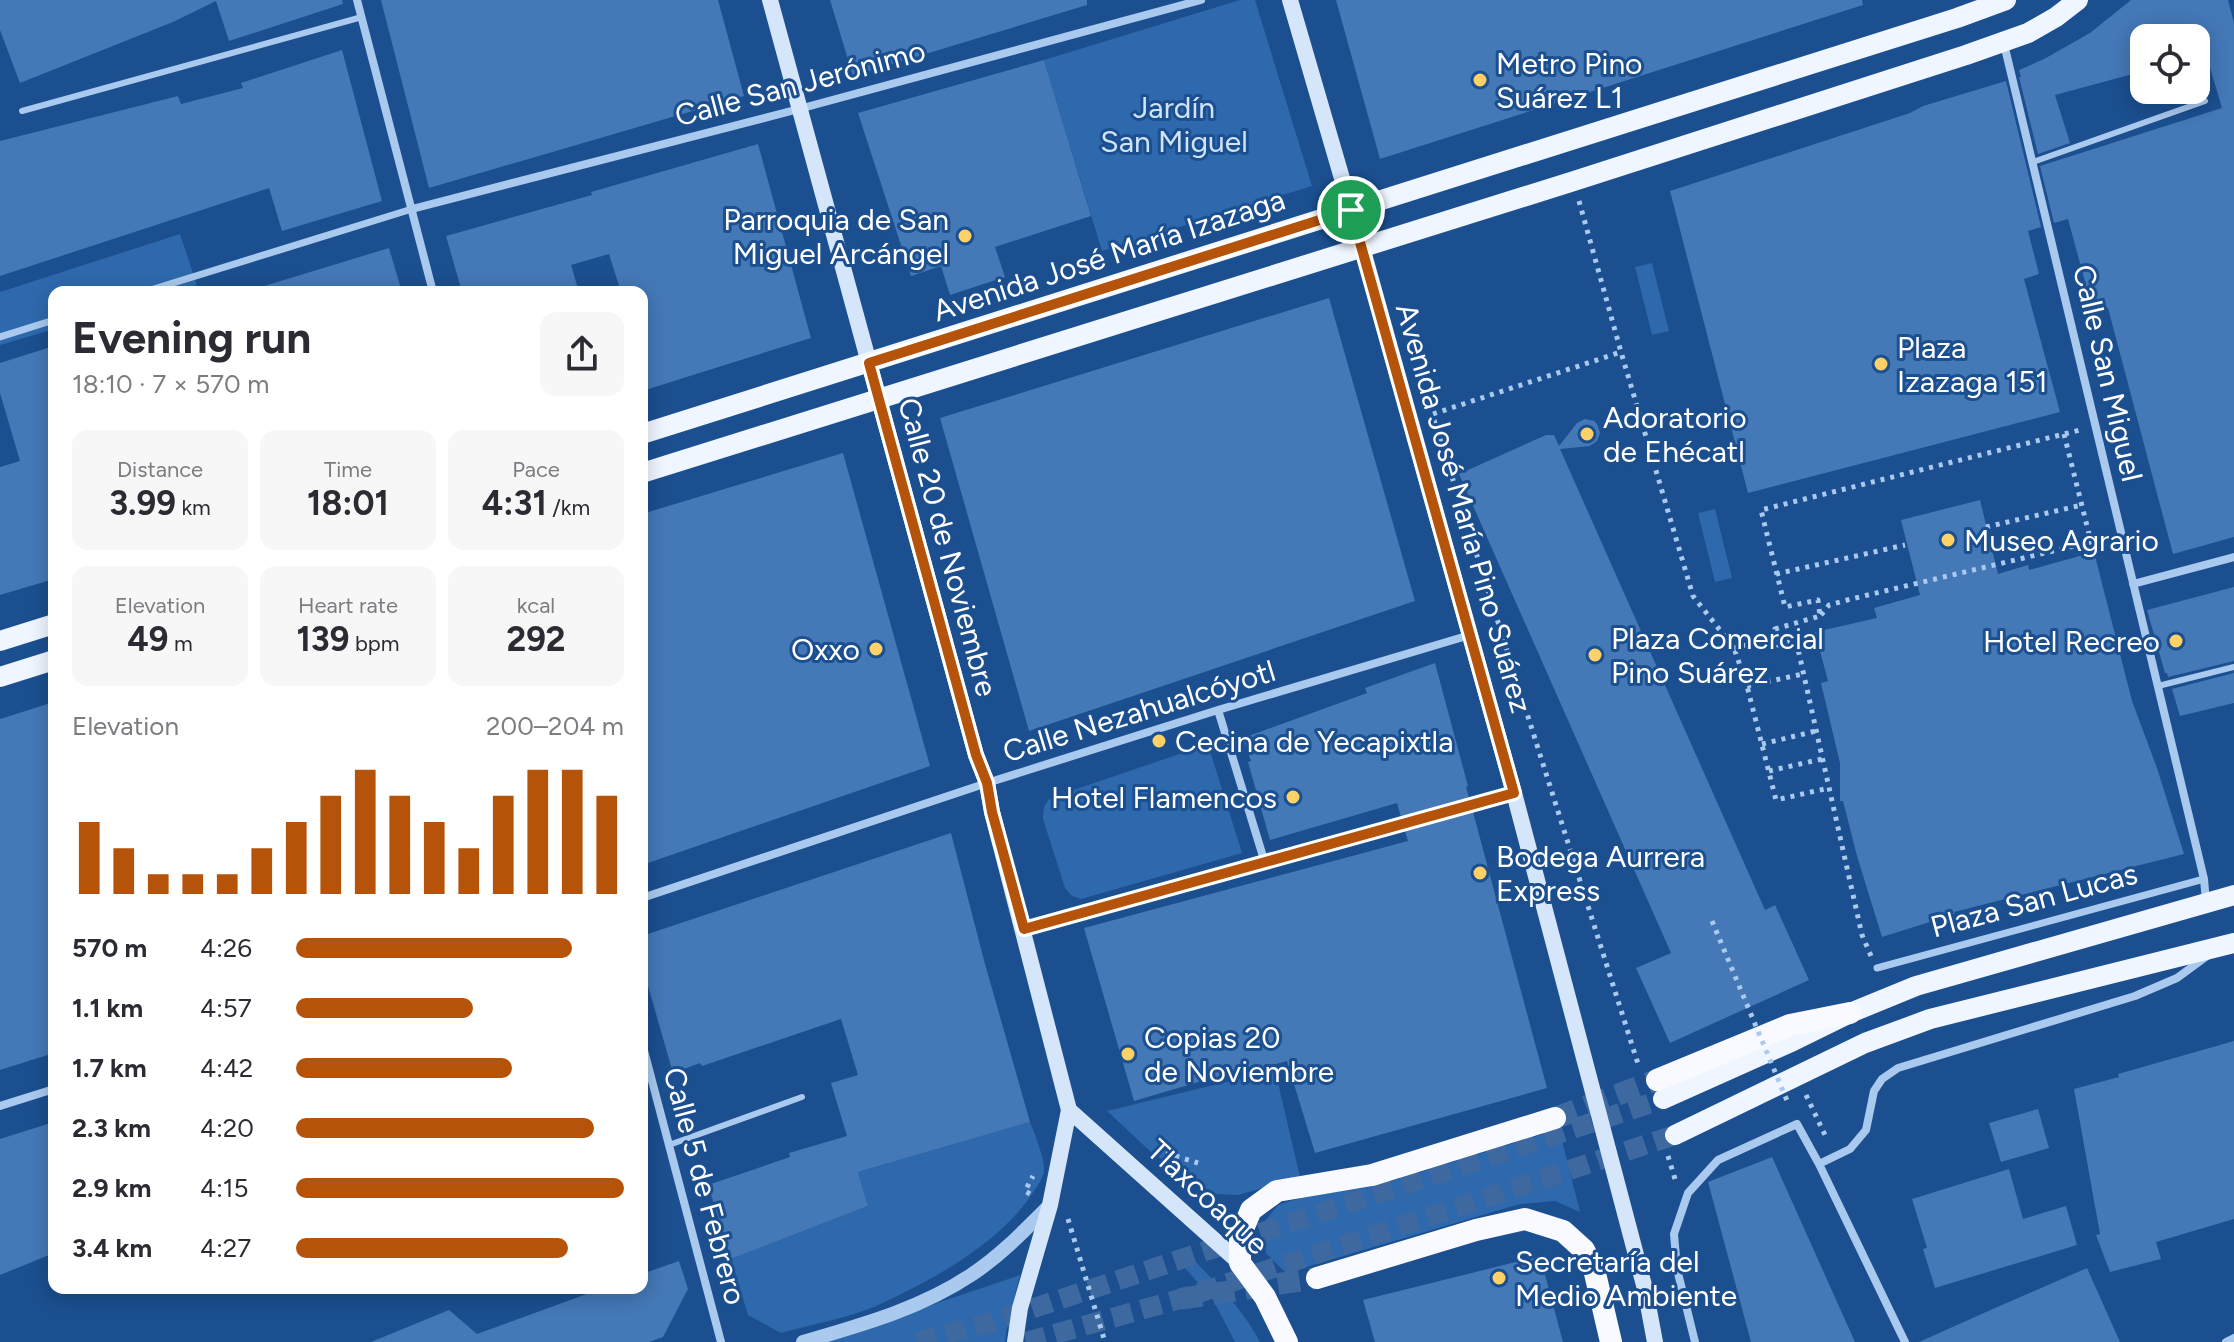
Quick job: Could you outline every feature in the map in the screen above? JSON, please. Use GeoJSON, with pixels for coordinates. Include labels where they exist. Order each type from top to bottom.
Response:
{"type":"FeatureCollection","features":[{"type":"Feature","properties":{"kind":"highway"},"geometry":{"type":"LineString","coordinates":[[1654,1084],[1790,1025],[1850,1013]]}},
{"type":"Feature","properties":{"kind":"highway"},"geometry":{"type":"LineString","coordinates":[[1240,1263],[1240,1236],[1251,1210],[1277,1191],[1372,1175],[1555,1118]]}},
{"type":"Feature","properties":{"kind":"highway"},"geometry":{"type":"LineString","coordinates":[[1317,1278],[1476,1230],[1525,1219],[1563,1231],[1584,1250],[1594,1269],[1611,1342]]}},
{"type":"Feature","properties":{"kind":"highway","name":"Tlaxcoaque"},"geometry":{"type":"LineString","coordinates":[[1240,1263],[1265,1297],[1287,1342]]}},
{"type":"Feature","properties":{"kind":"highway"},"geometry":{"type":"LineString","coordinates":[[1265,1297],[1303,1342]]}},
{"type":"Feature","properties":{"kind":"main road","name":"Calle 20 de Noviembre"},"geometry":{"type":"LineString","coordinates":[[770,0],[972,740],[987,783],[1069,1110]]}},
{"type":"Feature","properties":{"kind":"main road","name":"Avenida José María Pino Suárez"},"geometry":{"type":"LineString","coordinates":[[1290,0],[1514,793],[1645,1289],[1655,1342]]}},
{"type":"Feature","properties":{"kind":"main road","name":"Avenida José María Izazaga"},"geometry":{"type":"LineString","coordinates":[[648,432],[1970,14],[2006,0]]}},
{"type":"Feature","properties":{"kind":"main road"},"geometry":{"type":"LineString","coordinates":[[648,471],[1574,181],[2003,42],[2028,33],[2078,0]]}},
{"type":"Feature","properties":{"kind":"main road"},"geometry":{"type":"LineString","coordinates":[[0,641],[48,626]]}},
{"type":"Feature","properties":{"kind":"main road"},"geometry":{"type":"LineString","coordinates":[[0,677],[48,662]]}},
{"type":"Feature","properties":{"kind":"main road"},"geometry":{"type":"LineString","coordinates":[[1850,1013],[1916,986],[2234,895]]}},
{"type":"Feature","properties":{"kind":"main road"},"geometry":{"type":"LineString","coordinates":[[1670,1142],[1865,1043],[1930,1019],[2228,944]]}},
{"type":"Feature","properties":{"kind":"main road"},"geometry":{"type":"LineString","coordinates":[[1015,1342],[1020,1308],[1050,1205],[1069,1110]]}},
{"type":"Feature","properties":{"kind":"main road","name":"Tlaxcoaque"},"geometry":{"type":"LineString","coordinates":[[1069,1110],[1240,1263]]}},
{"type":"Feature","properties":{"kind":"street"},"geometry":{"type":"LineString","coordinates":[[357,0],[431,286]]}},
{"type":"Feature","properties":{"kind":"street","name":"Calle San Jerónimo"},"geometry":{"type":"LineString","coordinates":[[412,209],[799,109],[1201,0]]}},
{"type":"Feature","properties":{"kind":"street","name":"Calle San Miguel"},"geometry":{"type":"LineString","coordinates":[[2003,42],[2204,879],[2206,903]]}},
{"type":"Feature","properties":{"kind":"street"},"geometry":{"type":"LineString","coordinates":[[163,286],[412,209]]}},
{"type":"Feature","properties":{"kind":"street"},"geometry":{"type":"LineString","coordinates":[[0,337],[48,322]]}},
{"type":"Feature","properties":{"kind":"street"},"geometry":{"type":"LineString","coordinates":[[2133,584],[2234,557]]}},
{"type":"Feature","properties":{"kind":"street","name":"Calle Nezahualcóyotl"},"geometry":{"type":"LineString","coordinates":[[648,896],[987,783],[1470,635]]}},
{"type":"Feature","properties":{"kind":"street"},"geometry":{"type":"LineString","coordinates":[[1218,710],[1265,863]]}},
{"type":"Feature","properties":{"kind":"street"},"geometry":{"type":"LineString","coordinates":[[1024,929],[1514,793]]}},
{"type":"Feature","properties":{"kind":"street","name":"Plaza San Lucas"},"geometry":{"type":"LineString","coordinates":[[1877,968],[2204,879]]}},
{"type":"Feature","properties":{"kind":"street"},"geometry":{"type":"LineString","coordinates":[[1819,1164],[1850,1149],[1866,1130],[1874,1091],[1882,1079],[1898,1068],[2135,996],[2177,978],[2228,944]]}},
{"type":"Feature","properties":{"kind":"street","name":"Calle 5 de Febrero"},"geometry":{"type":"LineString","coordinates":[[648,1066],[721,1342]]}},
{"type":"Feature","properties":{"kind":"street"},"geometry":{"type":"LineString","coordinates":[[0,1106],[48,1091]]}},
{"type":"Feature","properties":{"kind":"street"},"geometry":{"type":"LineString","coordinates":[[1695,1342],[1677,1269],[1674,1234],[1688,1193],[1718,1160],[1797,1124],[1905,1342]]}},
{"type":"Feature","properties":{"kind":"street"},"geometry":{"type":"LineString","coordinates":[[803,1342],[877,1320],[970,1276],[1011,1243],[1050,1205]]}},
{"type":"Feature","properties":{"kind":"street"},"geometry":{"type":"LineString","coordinates":[[2226,1342],[2234,1338]]}},
{"type":"Feature","properties":{"kind":"lane"},"geometry":{"type":"LineString","coordinates":[[22,111],[362,17]]}},
{"type":"Feature","properties":{"kind":"lane"},"geometry":{"type":"LineString","coordinates":[[2033,162],[2197,104]]}},
{"type":"Feature","properties":{"kind":"lane"},"geometry":{"type":"LineString","coordinates":[[2158,686],[2234,667]]}},
{"type":"Feature","properties":{"kind":"lane"},"geometry":{"type":"LineString","coordinates":[[669,1145],[802,1097]]}},
{"type":"Feature","properties":{"kind":"path"},"geometry":{"type":"LineString","coordinates":[[1574,181],[1693,596],[1734,648],[1747,686],[1776,800],[1829,788]]}},
{"type":"Feature","properties":{"kind":"path"},"geometry":{"type":"LineString","coordinates":[[1621,352],[1433,414],[1654,1084]]}},
{"type":"Feature","properties":{"kind":"path"},"geometry":{"type":"LineString","coordinates":[[1820,616],[1818,600],[1785,607],[1761,510],[2096,426]]}},
{"type":"Feature","properties":{"kind":"path"},"geometry":{"type":"LineString","coordinates":[[1877,968],[1862,935],[1796,640],[1778,645],[1775,629],[1820,616],[1829,605],[1851,599],[2094,542],[2064,434]]}},
{"type":"Feature","properties":{"kind":"path"},"geometry":{"type":"LineString","coordinates":[[1986,527],[2082,505]]}},
{"type":"Feature","properties":{"kind":"path"},"geometry":{"type":"LineString","coordinates":[[1776,574],[1905,545]]}},
{"type":"Feature","properties":{"kind":"path"},"geometry":{"type":"LineString","coordinates":[[1734,648],[1776,638]]}},
{"type":"Feature","properties":{"kind":"path"},"geometry":{"type":"LineString","coordinates":[[1747,686],[1803,674]]}},
{"type":"Feature","properties":{"kind":"path"},"geometry":{"type":"LineString","coordinates":[[1762,744],[1816,731]]}},
{"type":"Feature","properties":{"kind":"path"},"geometry":{"type":"LineString","coordinates":[[1769,771],[1822,759]]}},
{"type":"Feature","properties":{"kind":"path"},"geometry":{"type":"LineString","coordinates":[[1712,921],[1788,1103]]}},
{"type":"Feature","properties":{"kind":"path"},"geometry":{"type":"LineString","coordinates":[[1670,1142],[1675,1179]]}},
{"type":"Feature","properties":{"kind":"path"},"geometry":{"type":"LineString","coordinates":[[1158,1146],[1198,1163]]}},
{"type":"Feature","properties":{"kind":"path"},"geometry":{"type":"LineString","coordinates":[[1068,1218],[1105,1342]]}},
{"type":"Feature","properties":{"kind":"green space","name":"Jardín San Miguel"},"geometry":{"type":"Polygon","coordinates":[[[1240,0],[1255,0],[1312,186],[1102,251],[1044,60],[1240,0]]]}},
{"type":"Feature","properties":{"kind":"green space"},"geometry":{"type":"Polygon","coordinates":[[[180,234],[197,285],[48,286],[48,331],[0,345],[0,292],[180,234]]]}},
{"type":"Feature","properties":{"kind":"green space"},"geometry":{"type":"Polygon","coordinates":[[[1652,263],[1669,331],[1652,335],[1635,267],[1652,263]]]}},
{"type":"Feature","properties":{"kind":"green space"},"geometry":{"type":"Polygon","coordinates":[[[1715,509],[1732,578],[1715,582],[1698,513],[1715,509]]]}},
{"type":"Feature","properties":{"kind":"green space"},"geometry":{"type":"Polygon","coordinates":[[[1200,747],[1210,751],[1242,853],[1081,899],[1072,896],[1065,888],[1043,819],[1048,801],[1200,747]]]}},
{"type":"Feature","properties":{"kind":"green space"},"geometry":{"type":"Polygon","coordinates":[[[1275,1070],[1300,1177],[1238,1195],[1216,1194],[1196,1184],[1150,1151],[1107,1111],[1275,1070]]]}},
{"type":"Feature","properties":{"kind":"green space"},"geometry":{"type":"Polygon","coordinates":[[[1030,1122],[1044,1165],[1040,1181],[1020,1210],[963,1259],[876,1306],[829,1321],[781,1333],[748,1315],[731,1259],[868,1206],[858,1172],[1030,1122]]]}},
{"type":"Feature","properties":{"kind":"green space"},"geometry":{"type":"Polygon","coordinates":[[[1559,1129],[1580,1212],[1555,1201],[1520,1204],[1286,1273],[1266,1253],[1262,1225],[1278,1205],[1303,1197],[1376,1186],[1559,1129]]]}},
{"type":"Feature","properties":{"kind":"green space"},"geometry":{"type":"Polygon","coordinates":[[[1186,1252],[1236,1306],[1260,1342],[1235,1342],[1212,1298],[1176,1258],[1186,1252]]]}},
{"type":"Feature","properties":{"kind":"green space"},"geometry":{"type":"Polygon","coordinates":[[[1020,1275],[1005,1342],[822,1342],[1020,1275]]]}},
{"type":"Feature","properties":{"kind":"building"},"geometry":{"type":"Polygon","coordinates":[[[0,0],[342,0],[343,4],[229,41],[216,1],[173,22],[20,83],[0,30],[0,0]]]}},
{"type":"Feature","properties":{"kind":"building"},"geometry":{"type":"Polygon","coordinates":[[[381,0],[718,0],[744,96],[429,188],[381,0]]]}},
{"type":"Feature","properties":{"kind":"building"},"geometry":{"type":"Polygon","coordinates":[[[830,0],[1087,0],[1087,5],[853,76],[830,0]]]}},
{"type":"Feature","properties":{"kind":"building"},"geometry":{"type":"Polygon","coordinates":[[[1336,0],[1862,0],[1863,5],[1380,159],[1336,0]]]}},
{"type":"Feature","properties":{"kind":"building"},"geometry":{"type":"Polygon","coordinates":[[[2131,0],[2228,0],[2234,23],[2234,537],[2173,554],[2108,308],[2093,311],[2068,219],[2054,223],[2040,166],[2222,108],[2210,68],[2210,24],[2130,24],[2130,75],[2055,95],[2070,143],[2038,154],[2019,70],[2090,33],[2131,0]]]}},
{"type":"Feature","properties":{"kind":"building"},"geometry":{"type":"Polygon","coordinates":[[[342,50],[382,201],[282,231],[269,188],[0,276],[0,141],[178,96],[181,104],[243,88],[241,83],[342,50]]]}},
{"type":"Feature","properties":{"kind":"building"},"geometry":{"type":"Polygon","coordinates":[[[1044,60],[1091,216],[995,247],[1005,277],[950,295],[941,266],[911,276],[858,113],[1044,60]]]}},
{"type":"Feature","properties":{"kind":"building","name":"Plaza Izazaga 151"},"geometry":{"type":"Polygon","coordinates":[[[2006,81],[2041,227],[2028,231],[2039,274],[2024,279],[2060,412],[1748,493],[1670,191],[2006,81]]]}},
{"type":"Feature","properties":{"kind":"building"},"geometry":{"type":"Polygon","coordinates":[[[758,144],[811,338],[648,389],[648,286],[619,286],[609,254],[571,265],[577,286],[460,286],[446,236],[592,195],[591,192],[758,144]]]}},
{"type":"Feature","properties":{"kind":"building"},"geometry":{"type":"Polygon","coordinates":[[[389,248],[400,286],[264,286],[389,248]]]}},
{"type":"Feature","properties":{"kind":"building"},"geometry":{"type":"Polygon","coordinates":[[[1329,298],[1415,601],[1029,731],[940,418],[1329,298]]]}},
{"type":"Feature","properties":{"kind":"building"},"geometry":{"type":"Polygon","coordinates":[[[48,348],[48,581],[0,595],[0,467],[20,461],[0,393],[0,363],[48,348]]]}},
{"type":"Feature","properties":{"kind":"building","name":"Plaza Comercial Pino Suárez"},"geometry":{"type":"Polygon","coordinates":[[[1585,419],[1597,424],[1600,433],[1597,441],[1590,446],[1560,449],[1765,910],[1775,905],[1809,980],[1670,1043],[1636,968],[1671,953],[1459,474],[1546,435],[1554,435],[1559,446],[1577,423],[1585,419]]]}},
{"type":"Feature","properties":{"kind":"building"},"geometry":{"type":"Polygon","coordinates":[[[843,453],[930,766],[648,863],[648,512],[843,453]]]}},
{"type":"Feature","properties":{"kind":"building"},"geometry":{"type":"Polygon","coordinates":[[[1980,500],[1998,574],[2028,565],[2029,570],[2094,552],[2132,701],[2184,854],[1954,912],[1882,937],[1843,801],[1840,801],[1840,763],[1821,683],[1828,681],[1815,632],[1877,618],[1874,608],[1920,595],[1901,520],[1980,500]]]}},
{"type":"Feature","properties":{"kind":"building"},"geometry":{"type":"Polygon","coordinates":[[[2234,587],[2234,661],[2168,677],[2147,610],[2234,587]]]}},
{"type":"Feature","properties":{"kind":"building"},"geometry":{"type":"Polygon","coordinates":[[[1435,663],[1469,798],[1401,817],[1397,803],[1270,840],[1243,738],[1367,693],[1365,688],[1435,663]]]}},
{"type":"Feature","properties":{"kind":"building"},"geometry":{"type":"Polygon","coordinates":[[[2234,673],[2234,703],[2180,716],[2172,689],[2234,673]]]}},
{"type":"Feature","properties":{"kind":"building"},"geometry":{"type":"Polygon","coordinates":[[[48,704],[48,1055],[0,1070],[0,719],[48,704]]]}},
{"type":"Feature","properties":{"kind":"building"},"geometry":{"type":"Polygon","coordinates":[[[1473,812],[1547,1088],[1315,1153],[1287,1061],[1213,1082],[1212,1078],[1134,1101],[1084,928],[1408,841],[1405,831],[1473,812]]]}},
{"type":"Feature","properties":{"kind":"building"},"geometry":{"type":"Polygon","coordinates":[[[951,833],[1030,1122],[858,1172],[868,1206],[731,1259],[708,1185],[790,1157],[789,1153],[847,1136],[831,1083],[858,1075],[841,1019],[673,1073],[648,986],[648,934],[951,833]]]}},
{"type":"Feature","properties":{"kind":"building"},"geometry":{"type":"Polygon","coordinates":[[[2234,1041],[2234,1219],[2156,1242],[2161,1259],[2110,1272],[2096,1235],[2100,1234],[2074,1089],[2234,1041]]]}},
{"type":"Feature","properties":{"kind":"building"},"geometry":{"type":"Polygon","coordinates":[[[2038,1109],[2049,1148],[2001,1162],[1989,1123],[2038,1109]]]}},
{"type":"Feature","properties":{"kind":"building"},"geometry":{"type":"Polygon","coordinates":[[[48,1124],[48,1255],[0,1275],[0,1139],[48,1124]]]}},
{"type":"Feature","properties":{"kind":"building"},"geometry":{"type":"Polygon","coordinates":[[[1772,1157],[1855,1342],[1751,1342],[1708,1182],[1772,1157]]]}},
{"type":"Feature","properties":{"kind":"building"},"geometry":{"type":"Polygon","coordinates":[[[2009,1169],[2023,1219],[2066,1206],[2077,1245],[1935,1288],[1912,1199],[2009,1169]]]}},
{"type":"Feature","properties":{"kind":"building","name":"Secretaría del Medio Ambiente"},"geometry":{"type":"Polygon","coordinates":[[[1540,1256],[1563,1342],[1375,1342],[1363,1300],[1540,1256]]]}},
{"type":"Feature","properties":{"kind":"building"},"geometry":{"type":"Polygon","coordinates":[[[679,1261],[688,1289],[663,1337],[649,1342],[371,1342],[449,1310],[477,1334],[587,1294],[648,1294],[648,1272],[679,1261]]]}},
{"type":"Feature","properties":{"kind":"building"},"geometry":{"type":"Polygon","coordinates":[[[2087,1268],[2120,1342],[1919,1342],[1995,1308],[2087,1268]]]}},
{"type":"Feature","properties":{"kind":"tunnel"},"geometry":{"type":"LineString","coordinates":[[1555,1118],[1657,1080]]}},
{"type":"Feature","properties":{"kind":"tunnel"},"geometry":{"type":"LineString","coordinates":[[917,1342],[992,1322],[1663,1099]]}},
{"type":"Feature","properties":{"kind":"tunnel"},"geometry":{"type":"LineString","coordinates":[[1026,1342],[1180,1299],[1675,1135]]}},
{"type":"Feature","properties":{"kind":"tunnel"},"geometry":{"type":"LineString","coordinates":[[1180,1299],[1317,1278]]}},
{"type":"Feature","properties":{"kind":"place","name":"Metro Pino Suárez L1"},"geometry":{"type":"Point","coordinates":[1480,80]}},
{"type":"Feature","properties":{"kind":"place","name":"Parroquia de San Miguel Arcángel"},"geometry":{"type":"Point","coordinates":[965,236]}},
{"type":"Feature","properties":{"kind":"place","name":"Plaza Izazaga 151"},"geometry":{"type":"Point","coordinates":[1881,364]}},
{"type":"Feature","properties":{"kind":"place","name":"Adoratorio de Ehécatl"},"geometry":{"type":"Point","coordinates":[1587,434]}},
{"type":"Feature","properties":{"kind":"place","name":"Museo Agrario"},"geometry":{"type":"Point","coordinates":[1948,540]}},
{"type":"Feature","properties":{"kind":"place","name":"Hotel Recreo"},"geometry":{"type":"Point","coordinates":[2176,641]}},
{"type":"Feature","properties":{"kind":"place","name":"Oxxo"},"geometry":{"type":"Point","coordinates":[876,649]}},
{"type":"Feature","properties":{"kind":"place","name":"Plaza Comercial Pino Suárez"},"geometry":{"type":"Point","coordinates":[1595,655]}},
{"type":"Feature","properties":{"kind":"place","name":"Cecina de Yecapixtla"},"geometry":{"type":"Point","coordinates":[1159,741]}},
{"type":"Feature","properties":{"kind":"place","name":"Hotel Flamencos"},"geometry":{"type":"Point","coordinates":[1293,797]}},
{"type":"Feature","properties":{"kind":"place","name":"Bodega Aurrera Express"},"geometry":{"type":"Point","coordinates":[1480,873]}},
{"type":"Feature","properties":{"kind":"place","name":"Copias 20 de Noviembre"},"geometry":{"type":"Point","coordinates":[1128,1054]}},
{"type":"Feature","properties":{"kind":"place","name":"Secretaría del Medio Ambiente"},"geometry":{"type":"Point","coordinates":[1499,1278]}},
{"type":"Feature","properties":{"kind":"route"},"geometry":{"type":"LineString","coordinates":[[1351,210],[1514,793],[1024,929],[987,783],[976,755],[869,363],[1351,210]]}}]}
